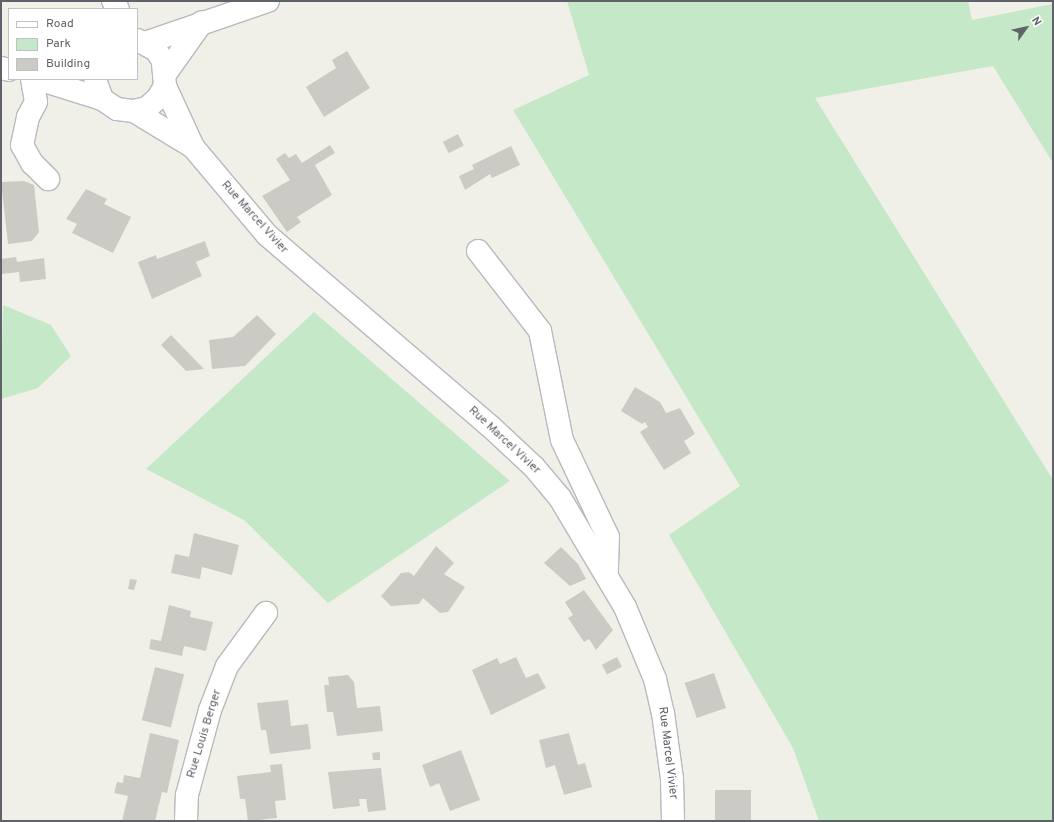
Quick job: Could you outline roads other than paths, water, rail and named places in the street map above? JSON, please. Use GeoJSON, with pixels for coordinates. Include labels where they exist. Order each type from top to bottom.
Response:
{"type":"FeatureCollection","features":[{"type":"Feature","properties":{"kind":"street"},"geometry":{"type":"LineString","coordinates":[[141,41],[268,1]]}},
{"type":"Feature","properties":{"kind":"street"},"geometry":{"type":"LineString","coordinates":[[134,112],[148,108],[202,22]]}},
{"type":"Feature","properties":{"kind":"street","name":"Rue Marcel Vivier"},"geometry":{"type":"LineString","coordinates":[[141,41],[156,50],[165,79],[193,147],[286,255],[534,467],[560,498],[607,572],[642,643],[655,679],[671,772],[673,821]]}},
{"type":"Feature","properties":{"kind":"street"},"geometry":{"type":"LineString","coordinates":[[32,80],[36,102],[28,117],[22,145],[32,164],[48,179]]}},
{"type":"Feature","properties":{"kind":"street","name":"Rue Marcel Vivier"},"geometry":{"type":"LineString","coordinates":[[41,80],[102,99],[117,109],[134,112],[193,147]]}},
{"type":"Feature","properties":{"kind":"street"},"geometry":{"type":"LineString","coordinates":[[94,80],[102,99]]}},
{"type":"Feature","properties":{"kind":"street"},"geometry":{"type":"LineString","coordinates":[[478,251],[540,331],[562,440],[608,537],[607,572]]}},
{"type":"Feature","properties":{"kind":"street","name":"Rue Louis Berger"},"geometry":{"type":"LineString","coordinates":[[186,821],[187,795],[210,710],[227,666],[266,613]]}}]}
